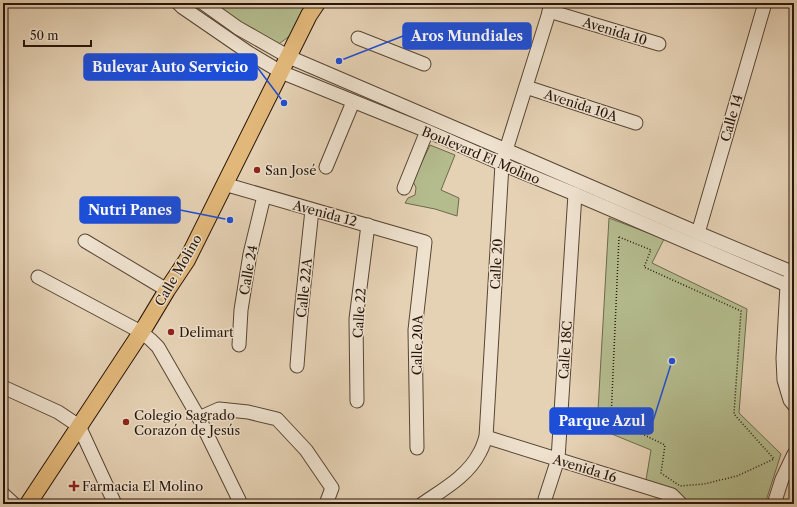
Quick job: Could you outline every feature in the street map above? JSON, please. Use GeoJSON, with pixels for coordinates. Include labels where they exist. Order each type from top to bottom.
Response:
{"type":"FeatureCollection","features":[{"type":"Feature","properties":{"kind":"main road","name":"Calle Molino"},"geometry":{"type":"LineString","coordinates":[[28,504],[187,260],[309,15],[317,3]]}},
{"type":"Feature","properties":{"kind":"street","name":"Boulevard El Molino"},"geometry":{"type":"LineString","coordinates":[[178,3],[249,53],[281,72],[427,131],[790,287]]}},
{"type":"Feature","properties":{"kind":"street","name":"Boulevard El Molino"},"geometry":{"type":"LineString","coordinates":[[203,3],[238,28],[289,57],[793,273]]}},
{"type":"Feature","properties":{"kind":"street","name":"Calle 14"},"geometry":{"type":"LineString","coordinates":[[698,233],[765,3]]}},
{"type":"Feature","properties":{"kind":"street","name":"Avenida 10"},"geometry":{"type":"LineString","coordinates":[[551,7],[659,44]]}},
{"type":"Feature","properties":{"kind":"street","name":"Calle 20"},"geometry":{"type":"LineString","coordinates":[[422,504],[464,474],[481,451],[486,437],[502,164],[551,7]]}},
{"type":"Feature","properties":{"kind":"street"},"geometry":{"type":"LineString","coordinates":[[358,38],[424,64]]}},
{"type":"Feature","properties":{"kind":"street"},"geometry":{"type":"LineString","coordinates":[[249,53],[257,39]]}},
{"type":"Feature","properties":{"kind":"street","name":"Avenida 10A"},"geometry":{"type":"LineString","coordinates":[[526,87],[636,123]]}},
{"type":"Feature","properties":{"kind":"street"},"geometry":{"type":"LineString","coordinates":[[326,167],[353,102]]}},
{"type":"Feature","properties":{"kind":"street"},"geometry":{"type":"LineString","coordinates":[[404,188],[427,131]]}},
{"type":"Feature","properties":{"kind":"street","name":"Avenida 12"},"geometry":{"type":"LineString","coordinates":[[224,184],[425,242]]}},
{"type":"Feature","properties":{"kind":"street","name":"Calle 18C"},"geometry":{"type":"LineString","coordinates":[[546,504],[545,499],[558,459],[575,194]]}},
{"type":"Feature","properties":{"kind":"street","name":"Calle 24"},"geometry":{"type":"LineString","coordinates":[[239,345],[241,310],[250,254],[264,196]]}},
{"type":"Feature","properties":{"kind":"street","name":"Calle 22A"},"geometry":{"type":"LineString","coordinates":[[297,366],[312,210]]}},
{"type":"Feature","properties":{"kind":"street","name":"Calle 22"},"geometry":{"type":"LineString","coordinates":[[356,401],[356,319],[368,225]]}},
{"type":"Feature","properties":{"kind":"street"},"geometry":{"type":"LineString","coordinates":[[85,241],[167,290]]}},
{"type":"Feature","properties":{"kind":"street","name":"Calle 20A"},"geometry":{"type":"LineString","coordinates":[[417,448],[415,330],[425,242]]}},
{"type":"Feature","properties":{"kind":"street"},"geometry":{"type":"LineString","coordinates":[[793,273],[790,287],[783,358],[784,380],[790,400],[794,405]]}},
{"type":"Feature","properties":{"kind":"street"},"geometry":{"type":"LineString","coordinates":[[38,277],[141,332],[152,340],[158,347],[199,418],[241,504]]}},
{"type":"Feature","properties":{"kind":"street"},"geometry":{"type":"LineString","coordinates":[[3,387],[58,412],[79,426],[115,504]]}},
{"type":"Feature","properties":{"kind":"street"},"geometry":{"type":"LineString","coordinates":[[199,418],[219,409],[248,412],[277,420],[306,450],[332,488],[326,504]]}},
{"type":"Feature","properties":{"kind":"street","name":"Avenida 16"},"geometry":{"type":"LineString","coordinates":[[486,437],[672,495],[681,504]]}},
{"type":"Feature","properties":{"kind":"street"},"geometry":{"type":"LineString","coordinates":[[774,504],[782,479],[794,454]]}},
{"type":"Feature","properties":{"kind":"street"},"geometry":{"type":"LineString","coordinates":[[3,494],[14,504]]}},
{"type":"Feature","properties":{"kind":"path"},"geometry":{"type":"LineString","coordinates":[[619,237],[651,250],[644,267],[741,311],[734,414],[774,459],[737,476],[704,484],[680,486],[661,473],[665,445],[611,419],[619,237]]}},
{"type":"Feature","properties":{"kind":"green space"},"geometry":{"type":"Polygon","coordinates":[[[212,3],[307,3],[291,35],[276,46],[212,3]]]}},
{"type":"Feature","properties":{"kind":"green space"},"geometry":{"type":"Polygon","coordinates":[[[430,145],[455,155],[441,190],[459,198],[457,216],[435,209],[405,203],[408,198],[415,195],[416,188],[413,181],[430,145]]]}},
{"type":"Feature","properties":{"kind":"green space"},"geometry":{"type":"Polygon","coordinates":[[[609,218],[664,239],[652,263],[747,309],[739,413],[781,454],[765,504],[682,504],[672,495],[646,480],[651,450],[597,428],[609,218]]]}},
{"type":"Feature","properties":{"kind":"place","name":"Aros Mundiales"},"geometry":{"type":"Point","coordinates":[339,61]}},
{"type":"Feature","properties":{"kind":"place","name":"Bulevar Auto Servicio"},"geometry":{"type":"Point","coordinates":[284,103]}},
{"type":"Feature","properties":{"kind":"place","name":"San José"},"geometry":{"type":"Point","coordinates":[257,170]}},
{"type":"Feature","properties":{"kind":"place","name":"Nutri Panes"},"geometry":{"type":"Point","coordinates":[230,220]}},
{"type":"Feature","properties":{"kind":"place","name":"Delimart"},"geometry":{"type":"Point","coordinates":[171,332]}},
{"type":"Feature","properties":{"kind":"place","name":"Parque Azul"},"geometry":{"type":"Point","coordinates":[672,361]}},
{"type":"Feature","properties":{"kind":"place","name":"Colegio Sagrado Corazón de Jesús"},"geometry":{"type":"Point","coordinates":[126,422]}},
{"type":"Feature","properties":{"kind":"place","name":"Farmacia El Molino"},"geometry":{"type":"Point","coordinates":[74,486]}}]}
